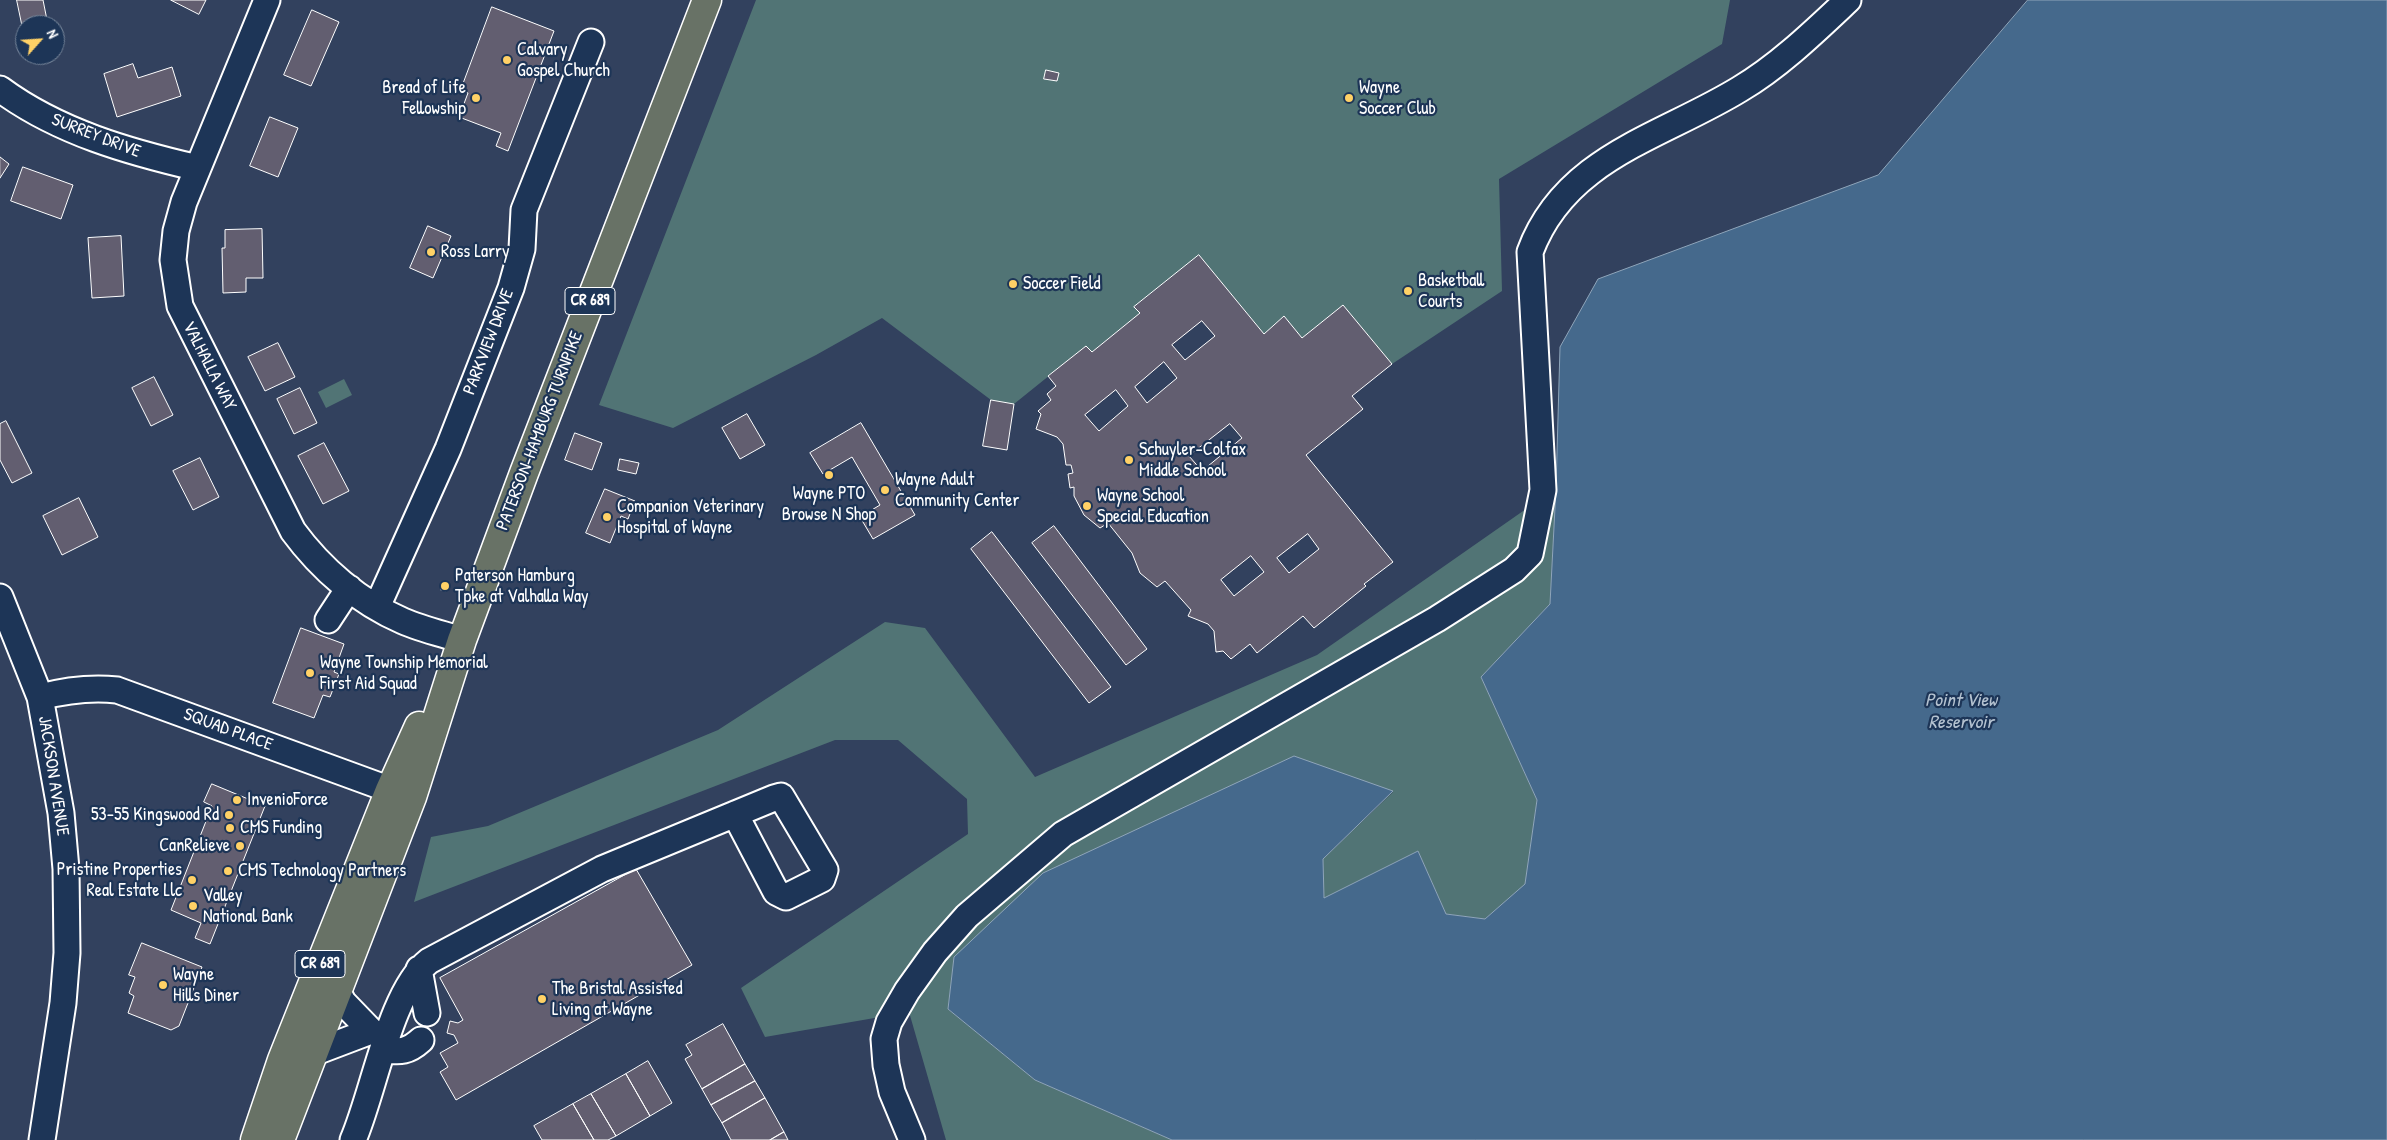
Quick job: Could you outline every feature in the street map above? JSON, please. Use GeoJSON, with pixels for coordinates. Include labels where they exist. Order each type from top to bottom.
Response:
{"type":"FeatureCollection","features":[{"type":"Feature","properties":{"kind":"main road","name":"PATERSON-HAMBURG TURNPIKE"},"geometry":{"type":"LineString","coordinates":[[255,1140],[282,1060],[401,794],[462,640],[550,403],[707,0]]}},
{"type":"Feature","properties":{"kind":"main road","name":"PATERSON-HAMBURG TURNPIKE"},"geometry":{"type":"LineString","coordinates":[[280,1140],[337,990],[401,794]]}},
{"type":"Feature","properties":{"kind":"street","name":"VALHALLA WAY"},"geometry":{"type":"LineString","coordinates":[[267,0],[184,202],[176,231],[174,260],[180,306],[293,531],[324,567],[377,608],[404,621],[462,640]]}},
{"type":"Feature","properties":{"kind":"street"},"geometry":{"type":"LineString","coordinates":[[912,1140],[892,1092],[886,1065],[884,1039],[890,1022],[907,991],[935,952],[967,916],[1063,834],[1437,619],[1514,570],[1530,554],[1543,490],[1530,252],[1539,228],[1558,200],[1581,179],[1625,148],[1742,88],[1775,64],[1848,0]]}},
{"type":"Feature","properties":{"kind":"street","name":"PARKVIEW DRIVE"},"geometry":{"type":"LineString","coordinates":[[377,608],[448,449],[511,288],[522,249],[524,210],[591,42]]}},
{"type":"Feature","properties":{"kind":"street","name":"SURREY DRIVE"},"geometry":{"type":"LineString","coordinates":[[0,89],[14,100],[56,122],[100,141],[148,156],[198,168]]}},
{"type":"Feature","properties":{"kind":"street"},"geometry":{"type":"LineString","coordinates":[[328,620],[349,588]]}},
{"type":"Feature","properties":{"kind":"street","name":"JACKSON AVENUE"},"geometry":{"type":"LineString","coordinates":[[0,597],[40,697],[61,813],[68,909],[64,1003],[42,1140]]}},
{"type":"Feature","properties":{"kind":"street","name":"SQUAD PLACE"},"geometry":{"type":"LineString","coordinates":[[40,697],[70,689],[94,687],[117,690],[401,794]]}},
{"type":"Feature","properties":{"kind":"street"},"geometry":{"type":"LineString","coordinates":[[353,1140],[364,1115],[381,1038],[419,969],[429,961],[502,920],[602,869],[735,814]]}},
{"type":"Feature","properties":{"kind":"street"},"geometry":{"type":"LineString","coordinates":[[419,969],[427,1013]]}},
{"type":"Feature","properties":{"kind":"street"},"geometry":{"type":"LineString","coordinates":[[337,990],[343,1002],[397,1052],[410,1050],[421,1040]]}},
{"type":"Feature","properties":{"kind":"street"},"geometry":{"type":"LineString","coordinates":[[313,1052],[381,1038]]}},
{"type":"Feature","properties":{"kind":"green space"},"geometry":{"type":"Polygon","coordinates":[[[756,0],[1730,0],[1722,44],[1499,179],[1502,291],[1392,364],[1343,305],[1302,338],[1284,316],[1264,334],[1199,255],[1135,306],[1140,313],[1092,352],[1086,346],[1014,404],[991,400],[882,318],[816,355],[673,428],[599,405],[756,0]]]}},
{"type":"Feature","properties":{"kind":"green space"},"geometry":{"type":"Polygon","coordinates":[[[344,379],[352,395],[326,408],[318,392],[344,379]]]}},
{"type":"Feature","properties":{"kind":"green space"},"geometry":{"type":"Polygon","coordinates":[[[1556,488],[1550,604],[1481,677],[1537,800],[1526,884],[1485,919],[1446,914],[1418,851],[1324,898],[1323,859],[1393,792],[954,957],[948,1009],[1035,1080],[1172,1140],[946,1140],[909,1012],[765,1037],[741,988],[968,834],[967,799],[898,740],[835,740],[414,902],[431,837],[488,826],[718,730],[885,622],[925,628],[1035,777],[1317,655],[1556,488]]]}},
{"type":"Feature","properties":{"kind":"water","name":"Point View Reservoir"},"geometry":{"type":"Polygon","coordinates":[[[2028,0],[2387,0],[2387,1140],[1172,1140],[1035,1080],[948,1009],[954,957],[1043,873],[1294,756],[1393,791],[1323,859],[1324,898],[1418,851],[1446,914],[1485,919],[1525,884],[1537,800],[1481,677],[1550,604],[1560,347],[1598,279],[1878,175],[2028,0]]]}},
{"type":"Feature","properties":{"kind":"building"},"geometry":{"type":"Polygon","coordinates":[[[17,0],[43,0],[46,15],[20,15],[17,0]]]}},
{"type":"Feature","properties":{"kind":"building"},"geometry":{"type":"Polygon","coordinates":[[[171,0],[206,0],[199,14],[171,0]]]}},
{"type":"Feature","properties":{"kind":"building","name":"Calvary Gospel Church"},"geometry":{"type":"Polygon","coordinates":[[[492,7],[554,31],[508,151],[496,146],[501,133],[459,117],[468,93],[461,90],[492,7]]]}},
{"type":"Feature","properties":{"kind":"building"},"geometry":{"type":"Polygon","coordinates":[[[312,10],[339,22],[311,86],[284,75],[312,10]]]}},
{"type":"Feature","properties":{"kind":"building"},"geometry":{"type":"Polygon","coordinates":[[[133,64],[138,78],[172,67],[181,96],[117,117],[104,74],[133,64]]]}},
{"type":"Feature","properties":{"kind":"building"},"geometry":{"type":"Polygon","coordinates":[[[1046,70],[1059,73],[1057,81],[1044,79],[1046,70]]]}},
{"type":"Feature","properties":{"kind":"building"},"geometry":{"type":"Polygon","coordinates":[[[270,117],[298,128],[278,177],[250,166],[270,117]]]}},
{"type":"Feature","properties":{"kind":"building"},"geometry":{"type":"Polygon","coordinates":[[[0,157],[9,164],[0,178],[0,157]]]}},
{"type":"Feature","properties":{"kind":"building"},"geometry":{"type":"Polygon","coordinates":[[[23,167],[73,185],[61,219],[11,201],[23,167]]]}},
{"type":"Feature","properties":{"kind":"building","name":"Ross Larry"},"geometry":{"type":"Polygon","coordinates":[[[428,226],[451,236],[433,278],[410,268],[428,226]]]}},
{"type":"Feature","properties":{"kind":"building"},"geometry":{"type":"Polygon","coordinates":[[[262,229],[263,278],[246,278],[246,292],[223,293],[222,248],[225,248],[225,230],[262,229]]]}},
{"type":"Feature","properties":{"kind":"building"},"geometry":{"type":"Polygon","coordinates":[[[121,236],[124,296],[92,298],[88,238],[121,236]]]}},
{"type":"Feature","properties":{"kind":"building","name":"Schuyler-Colfax Middle School"},"geometry":{"type":"Polygon","coordinates":[[[1199,255],[1264,334],[1284,316],[1302,338],[1343,305],[1392,364],[1352,396],[1363,409],[1306,455],[1393,562],[1364,584],[1366,586],[1314,628],[1303,616],[1257,653],[1250,644],[1231,659],[1223,651],[1216,652],[1214,631],[1208,624],[1188,616],[1191,610],[1165,581],[1157,587],[1140,573],[1132,553],[1108,523],[1100,528],[1084,515],[1074,496],[1074,487],[1070,488],[1068,474],[1073,473],[1071,465],[1066,465],[1063,444],[1057,437],[1036,429],[1041,414],[1038,411],[1051,400],[1047,394],[1056,386],[1048,376],[1086,346],[1092,352],[1140,313],[1134,307],[1199,255]],[[1202,321],[1172,345],[1185,360],[1215,336],[1202,321]],[[1164,362],[1135,387],[1147,403],[1177,378],[1164,362]],[[1116,390],[1085,415],[1099,431],[1128,406],[1116,390]],[[1230,424],[1189,456],[1202,471],[1242,438],[1230,424]],[[1308,534],[1277,558],[1289,573],[1319,549],[1308,534]],[[1251,556],[1221,580],[1234,596],[1264,572],[1251,556]]]}},
{"type":"Feature","properties":{"kind":"building"},"geometry":{"type":"Polygon","coordinates":[[[278,343],[295,377],[265,391],[248,357],[278,343]]]}},
{"type":"Feature","properties":{"kind":"building"},"geometry":{"type":"Polygon","coordinates":[[[154,377],[173,415],[151,426],[132,388],[154,377]]]}},
{"type":"Feature","properties":{"kind":"building"},"geometry":{"type":"Polygon","coordinates":[[[300,388],[317,423],[294,434],[277,399],[300,388]]]}},
{"type":"Feature","properties":{"kind":"building"},"geometry":{"type":"Polygon","coordinates":[[[991,400],[1014,404],[1007,450],[983,446],[991,400]]]}},
{"type":"Feature","properties":{"kind":"building"},"geometry":{"type":"Polygon","coordinates":[[[747,414],[765,445],[740,459],[722,428],[747,414]]]}},
{"type":"Feature","properties":{"kind":"building"},"geometry":{"type":"Polygon","coordinates":[[[6,421],[32,473],[12,483],[0,460],[0,424],[6,421]]]}},
{"type":"Feature","properties":{"kind":"building","name":"Wayne Adult Community Center"},"geometry":{"type":"Polygon","coordinates":[[[861,423],[915,515],[873,539],[860,517],[880,505],[852,457],[823,474],[810,453],[861,423]]]}},
{"type":"Feature","properties":{"kind":"building"},"geometry":{"type":"Polygon","coordinates":[[[575,433],[602,443],[592,470],[565,460],[575,433]]]}},
{"type":"Feature","properties":{"kind":"building"},"geometry":{"type":"Polygon","coordinates":[[[324,443],[349,491],[323,504],[298,456],[324,443]]]}},
{"type":"Feature","properties":{"kind":"building"},"geometry":{"type":"Polygon","coordinates":[[[200,458],[219,497],[193,510],[173,471],[200,458]]]}},
{"type":"Feature","properties":{"kind":"building"},"geometry":{"type":"Polygon","coordinates":[[[620,459],[639,463],[636,474],[618,470],[620,459]]]}},
{"type":"Feature","properties":{"kind":"building","name":"Companion Veterinary Hospital of Wayne"},"geometry":{"type":"Polygon","coordinates":[[[605,489],[635,501],[628,519],[621,516],[610,543],[586,533],[605,489]]]}},
{"type":"Feature","properties":{"kind":"building"},"geometry":{"type":"Polygon","coordinates":[[[79,498],[98,537],[62,555],[43,516],[79,498]]]}},
{"type":"Feature","properties":{"kind":"building"},"geometry":{"type":"Polygon","coordinates":[[[1054,526],[1147,649],[1126,665],[1032,543],[1054,526]]]}},
{"type":"Feature","properties":{"kind":"building"},"geometry":{"type":"Polygon","coordinates":[[[992,532],[1111,687],[1089,703],[971,549],[992,532]]]}},
{"type":"Feature","properties":{"kind":"building"},"geometry":{"type":"Polygon","coordinates":[[[444,582],[449,584],[446,591],[441,590],[444,582]]]}},
{"type":"Feature","properties":{"kind":"building","name":"Wayne Township Memorial First Aid Squad"},"geometry":{"type":"Polygon","coordinates":[[[301,628],[344,644],[334,672],[339,674],[330,697],[323,695],[314,718],[273,703],[301,628]]]}},
{"type":"Feature","properties":{"kind":"building"},"geometry":{"type":"Polygon","coordinates":[[[212,784],[265,806],[210,944],[195,938],[201,923],[171,910],[212,806],[204,802],[212,784]]]}},
{"type":"Feature","properties":{"kind":"building","name":"The Bristal Assisted Living at Wayne"},"geometry":{"type":"Polygon","coordinates":[[[636,869],[692,965],[456,1100],[440,1072],[448,1067],[440,1053],[458,1043],[454,1035],[447,1033],[450,1021],[458,1023],[463,1020],[440,978],[636,869]]]}},
{"type":"Feature","properties":{"kind":"building","name":"Wayne Hills Diner"},"geometry":{"type":"Polygon","coordinates":[[[142,943],[202,967],[179,1026],[171,1030],[128,1013],[134,996],[129,993],[135,977],[129,975],[142,943]]]}},
{"type":"Feature","properties":{"kind":"building"},"geometry":{"type":"Polygon","coordinates":[[[723,1024],[745,1064],[702,1089],[685,1059],[692,1055],[686,1045],[723,1024]]]}},
{"type":"Feature","properties":{"kind":"building"},"geometry":{"type":"Polygon","coordinates":[[[648,1061],[672,1103],[650,1116],[626,1074],[648,1061]]]}},
{"type":"Feature","properties":{"kind":"building"},"geometry":{"type":"Polygon","coordinates":[[[745,1064],[755,1081],[711,1105],[702,1089],[745,1064]]]}},
{"type":"Feature","properties":{"kind":"building"},"geometry":{"type":"Polygon","coordinates":[[[626,1074],[650,1116],[616,1136],[591,1094],[626,1074]]]}},
{"type":"Feature","properties":{"kind":"building"},"geometry":{"type":"Polygon","coordinates":[[[755,1081],[765,1098],[722,1123],[711,1105],[755,1081]]]}},
{"type":"Feature","properties":{"kind":"building"},"geometry":{"type":"Polygon","coordinates":[[[591,1094],[616,1136],[608,1140],[594,1140],[573,1104],[591,1094]]]}},
{"type":"Feature","properties":{"kind":"building"},"geometry":{"type":"Polygon","coordinates":[[[765,1098],[784,1132],[770,1140],[731,1140],[722,1123],[765,1098]]]}},
{"type":"Feature","properties":{"kind":"building"},"geometry":{"type":"Polygon","coordinates":[[[573,1104],[594,1140],[542,1140],[534,1126],[573,1104]]]}},
{"type":"Feature","properties":{"kind":"building"},"geometry":{"type":"Polygon","coordinates":[[[784,1132],[788,1140],[770,1140],[784,1132]]]}},
{"type":"Feature","properties":{"kind":"place","name":"Calvary Gospel Church"},"geometry":{"type":"Point","coordinates":[507,60]}},
{"type":"Feature","properties":{"kind":"place","name":"Bread of Life Fellowship"},"geometry":{"type":"Point","coordinates":[476,98]}},
{"type":"Feature","properties":{"kind":"place","name":"Wayne Soccer Club"},"geometry":{"type":"Point","coordinates":[1349,98]}},
{"type":"Feature","properties":{"kind":"place","name":"Ross Larry"},"geometry":{"type":"Point","coordinates":[431,252]}},
{"type":"Feature","properties":{"kind":"place","name":"Soccer Field"},"geometry":{"type":"Point","coordinates":[1013,284]}},
{"type":"Feature","properties":{"kind":"place","name":"Basketball Courts"},"geometry":{"type":"Point","coordinates":[1408,291]}},
{"type":"Feature","properties":{"kind":"place","name":"Schuyler-Colfax Middle School"},"geometry":{"type":"Point","coordinates":[1129,460]}},
{"type":"Feature","properties":{"kind":"place","name":"Wayne PTO Browse N Shop"},"geometry":{"type":"Point","coordinates":[829,475]}},
{"type":"Feature","properties":{"kind":"place","name":"Wayne Adult Community Center"},"geometry":{"type":"Point","coordinates":[885,490]}},
{"type":"Feature","properties":{"kind":"place","name":"Wayne School Special Education"},"geometry":{"type":"Point","coordinates":[1087,506]}},
{"type":"Feature","properties":{"kind":"place","name":"Companion Veterinary Hospital of Wayne"},"geometry":{"type":"Point","coordinates":[607,517]}},
{"type":"Feature","properties":{"kind":"place","name":"Paterson Hamburg Tpke at Valhalla Way"},"geometry":{"type":"Point","coordinates":[445,586]}},
{"type":"Feature","properties":{"kind":"place","name":"Wayne Township Memorial First Aid Squad"},"geometry":{"type":"Point","coordinates":[310,673]}},
{"type":"Feature","properties":{"kind":"place","name":"InvenioForce"},"geometry":{"type":"Point","coordinates":[237,800]}},
{"type":"Feature","properties":{"kind":"place","name":"53-55 Kingswood Rd"},"geometry":{"type":"Point","coordinates":[229,815]}},
{"type":"Feature","properties":{"kind":"place","name":"CMS Funding"},"geometry":{"type":"Point","coordinates":[230,828]}},
{"type":"Feature","properties":{"kind":"place","name":"CanRelieve"},"geometry":{"type":"Point","coordinates":[240,846]}},
{"type":"Feature","properties":{"kind":"place","name":"CMS Technology Partners"},"geometry":{"type":"Point","coordinates":[228,871]}},
{"type":"Feature","properties":{"kind":"place","name":"Pristine Properties Real Estate Llc"},"geometry":{"type":"Point","coordinates":[192,880]}},
{"type":"Feature","properties":{"kind":"place","name":"Valley National Bank"},"geometry":{"type":"Point","coordinates":[193,906]}},
{"type":"Feature","properties":{"kind":"place","name":"Wayne Hills Diner"},"geometry":{"type":"Point","coordinates":[163,985]}},
{"type":"Feature","properties":{"kind":"place","name":"The Bristal Assisted Living at Wayne"},"geometry":{"type":"Point","coordinates":[542,999]}}]}
